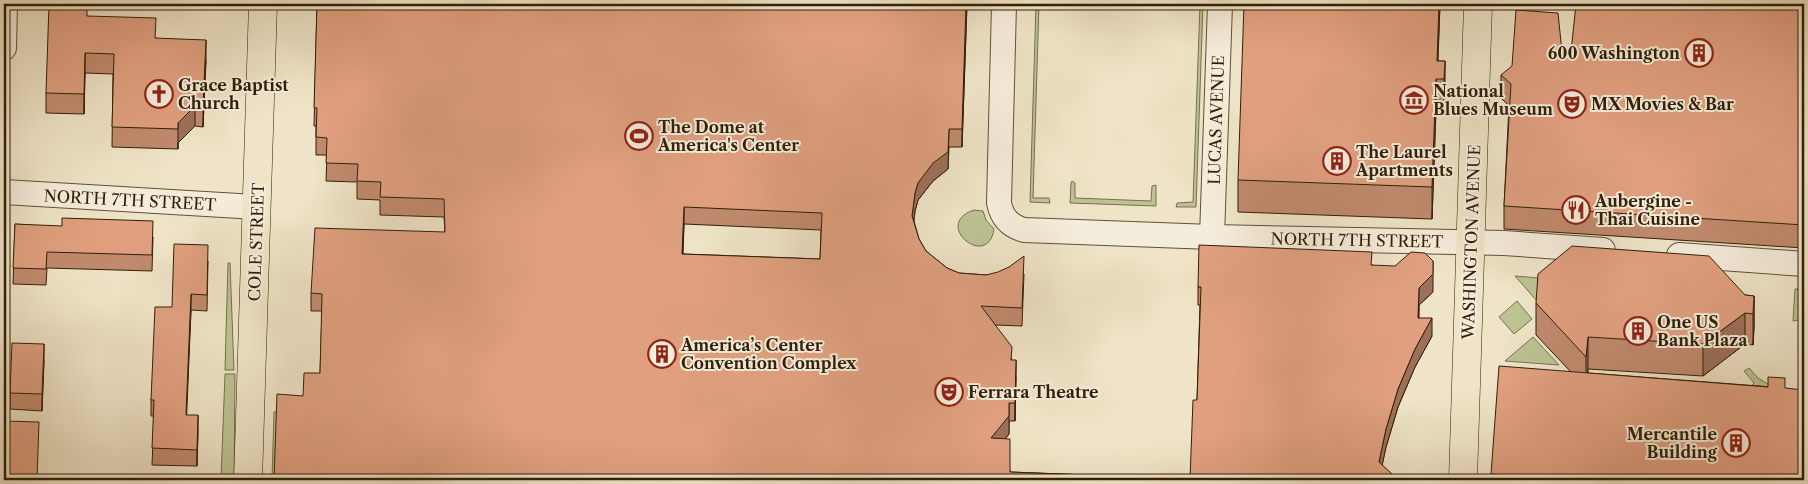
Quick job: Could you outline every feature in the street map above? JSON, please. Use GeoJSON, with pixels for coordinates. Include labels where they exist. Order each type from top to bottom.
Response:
{"type":"FeatureCollection","features":[{"type":"Feature","properties":{"kind":"main road","name":"COLE STREET"},"geometry":{"type":"LineString","coordinates":[[248,480],[263,4]]}},
{"type":"Feature","properties":{"kind":"main road","name":"WASHINGTON AVENUE"},"geometry":{"type":"LineString","coordinates":[[1463,480],[1478,4]]}},
{"type":"Feature","properties":{"kind":"street"},"geometry":{"type":"LineString","coordinates":[[4,48],[5,4]]}},
{"type":"Feature","properties":{"kind":"street","name":"NORTH 7TH STREET"},"geometry":{"type":"LineString","coordinates":[[1004,4],[999,194],[1001,210],[1012,226],[1024,230],[1470,242],[1620,251]]}},
{"type":"Feature","properties":{"kind":"street","name":"LUCAS AVENUE"},"geometry":{"type":"LineString","coordinates":[[1212,236],[1220,4]]}},
{"type":"Feature","properties":{"kind":"street","name":"NORTH 7TH STREET"},"geometry":{"type":"LineString","coordinates":[[4,192],[257,207]]}},
{"type":"Feature","properties":{"kind":"street"},"geometry":{"type":"LineString","coordinates":[[1658,254],[1804,264]]}},
{"type":"Feature","properties":{"kind":"green space"},"geometry":{"type":"Polygon","coordinates":[[[1036,4],[1039,4],[1033,198],[1049,198],[1050,203],[1030,202],[1036,4]]]}},
{"type":"Feature","properties":{"kind":"green space"},"geometry":{"type":"Polygon","coordinates":[[[1200,4],[1203,4],[1196,207],[1176,207],[1177,203],[1193,202],[1200,4]]]}},
{"type":"Feature","properties":{"kind":"green space"},"geometry":{"type":"Polygon","coordinates":[[[1072,181],[1075,183],[1075,198],[1151,201],[1152,186],[1156,185],[1156,206],[1070,203],[1072,181]]]}},
{"type":"Feature","properties":{"kind":"green space"},"geometry":{"type":"Polygon","coordinates":[[[974,210],[983,211],[986,220],[994,229],[990,241],[982,246],[974,245],[966,240],[960,233],[958,225],[962,217],[974,210]]]}},
{"type":"Feature","properties":{"kind":"green space"},"geometry":{"type":"Polygon","coordinates":[[[228,263],[230,263],[234,370],[225,370],[228,263]]]}},
{"type":"Feature","properties":{"kind":"green space"},"geometry":{"type":"Polygon","coordinates":[[[1515,276],[1562,280],[1537,301],[1515,276]]]}},
{"type":"Feature","properties":{"kind":"green space"},"geometry":{"type":"Polygon","coordinates":[[[1795,289],[1804,289],[1804,319],[1793,321],[1795,289]]]}},
{"type":"Feature","properties":{"kind":"green space"},"geometry":{"type":"Polygon","coordinates":[[[1517,301],[1532,319],[1514,334],[1499,317],[1517,301]]]}},
{"type":"Feature","properties":{"kind":"green space"},"geometry":{"type":"Polygon","coordinates":[[[1533,337],[1559,365],[1505,361],[1533,337]]]}},
{"type":"Feature","properties":{"kind":"green space"},"geometry":{"type":"Polygon","coordinates":[[[1749,368],[1758,378],[1771,386],[1770,399],[1747,390],[1754,383],[1744,371],[1749,368]]]}},
{"type":"Feature","properties":{"kind":"green space"},"geometry":{"type":"Polygon","coordinates":[[[225,374],[235,374],[234,480],[221,480],[225,374]]]}},
{"type":"Feature","properties":{"kind":"green space"},"geometry":{"type":"Polygon","coordinates":[[[274,412],[277,412],[275,480],[272,480],[274,412]]]}},
{"type":"Feature","properties":{"kind":"building","name":"Grace Baptist Church"},"geometry":{"type":"Polygon","coordinates":[[[49,4],[87,4],[87,16],[156,18],[155,38],[206,40],[203,106],[195,106],[178,123],[178,129],[112,127],[114,54],[85,53],[84,94],[46,93],[49,4]]]}},
{"type":"Feature","properties":{"kind":"building"},"geometry":{"type":"Polygon","coordinates":[[[317,4],[966,4],[962,129],[949,129],[948,152],[933,163],[918,183],[912,216],[919,239],[926,251],[947,268],[959,273],[986,275],[998,272],[1009,267],[1024,256],[1022,308],[981,306],[1012,347],[1011,360],[1016,360],[1015,403],[1009,403],[1009,416],[991,438],[1010,439],[1010,472],[1190,479],[1193,400],[1197,400],[1201,287],[1198,287],[1199,245],[1372,252],[1371,265],[1395,266],[1411,252],[1425,253],[1433,261],[1433,274],[1419,288],[1418,318],[1432,318],[1415,349],[1398,389],[1386,429],[1379,462],[1397,480],[274,480],[277,394],[303,396],[304,373],[320,373],[322,294],[311,293],[315,228],[445,232],[444,199],[380,197],[381,182],[357,181],[358,164],[326,163],[327,138],[316,137],[317,108],[314,108],[317,4]],[[684,207],[682,254],[820,259],[822,213],[684,207]]]}},
{"type":"Feature","properties":{"kind":"building","name":"The Laurel Apartments"},"geometry":{"type":"Polygon","coordinates":[[[1244,4],[1439,4],[1437,61],[1445,61],[1444,79],[1436,79],[1432,187],[1238,180],[1244,4]]]}},
{"type":"Feature","properties":{"kind":"building"},"geometry":{"type":"Polygon","coordinates":[[[1576,4],[1804,4],[1804,225],[1504,206],[1511,84],[1501,75],[1512,66],[1516,10],[1558,13],[1562,52],[1571,52],[1576,4]]]}},
{"type":"Feature","properties":{"kind":"building"},"geometry":{"type":"Polygon","coordinates":[[[62,218],[153,221],[152,255],[47,252],[46,269],[13,268],[15,224],[62,226],[62,218]]]}},
{"type":"Feature","properties":{"kind":"building"},"geometry":{"type":"Polygon","coordinates":[[[174,244],[208,245],[207,295],[191,294],[186,415],[198,415],[197,450],[152,448],[154,400],[151,400],[155,307],[172,307],[174,244]]]}},
{"type":"Feature","properties":{"kind":"building"},"geometry":{"type":"Polygon","coordinates":[[[1572,246],[1709,256],[1745,295],[1754,296],[1753,314],[1745,313],[1703,344],[1588,337],[1586,357],[1536,303],[1538,274],[1572,246]]]}},
{"type":"Feature","properties":{"kind":"building"},"geometry":{"type":"Polygon","coordinates":[[[12,343],[44,344],[42,394],[10,393],[12,343]]]}},
{"type":"Feature","properties":{"kind":"building"},"geometry":{"type":"Polygon","coordinates":[[[1499,366],[1768,387],[1768,377],[1785,378],[1785,388],[1804,390],[1804,480],[1565,480],[1491,474],[1499,366]]]}},
{"type":"Feature","properties":{"kind":"building"},"geometry":{"type":"Polygon","coordinates":[[[4,421],[39,422],[37,480],[4,480],[4,421]]]}},
{"type":"Feature","properties":{"kind":"place","name":"600 Washington"},"geometry":{"type":"Point","coordinates":[1699,53]}},
{"type":"Feature","properties":{"kind":"place","name":"Grace Baptist Church"},"geometry":{"type":"Point","coordinates":[159,94]}},
{"type":"Feature","properties":{"kind":"place","name":"National Blues Museum"},"geometry":{"type":"Point","coordinates":[1414,100]}},
{"type":"Feature","properties":{"kind":"place","name":"MX Movies & Bar"},"geometry":{"type":"Point","coordinates":[1572,104]}},
{"type":"Feature","properties":{"kind":"place","name":"The Dome at America's Center"},"geometry":{"type":"Point","coordinates":[639,136]}},
{"type":"Feature","properties":{"kind":"place","name":"The Laurel Apartments"},"geometry":{"type":"Point","coordinates":[1337,161]}},
{"type":"Feature","properties":{"kind":"place","name":"Aubergine - Thai Cuisine"},"geometry":{"type":"Point","coordinates":[1576,210]}},
{"type":"Feature","properties":{"kind":"place","name":"One US Bank Plaza"},"geometry":{"type":"Point","coordinates":[1638,331]}},
{"type":"Feature","properties":{"kind":"place","name":"America’s Center Convention Complex"},"geometry":{"type":"Point","coordinates":[662,354]}},
{"type":"Feature","properties":{"kind":"place","name":"Ferrara Theatre"},"geometry":{"type":"Point","coordinates":[949,392]}},
{"type":"Feature","properties":{"kind":"place","name":"Mercantile Building"},"geometry":{"type":"Point","coordinates":[1736,443]}}]}
